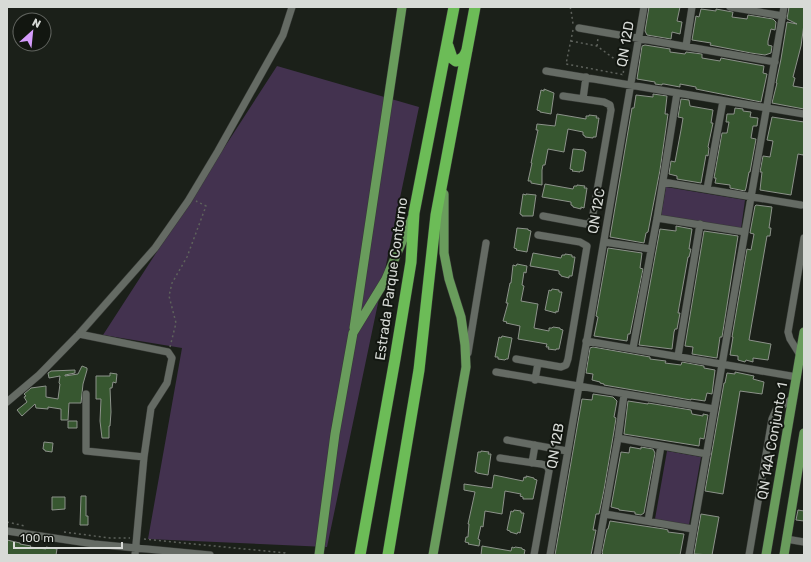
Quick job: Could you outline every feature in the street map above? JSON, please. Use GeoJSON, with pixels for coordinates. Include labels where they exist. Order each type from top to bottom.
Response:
{"type":"FeatureCollection","features":[{"type":"Feature","properties":{"kind":"highway","name":"Estrada Parque Contorno"},"geometry":{"type":"LineString","coordinates":[[360,555],[398,344],[410,262],[414,213],[454,7]]}},
{"type":"Feature","properties":{"kind":"highway"},"geometry":{"type":"LineString","coordinates":[[388,555],[419,370],[436,216],[475,7]]}},
{"type":"Feature","properties":{"kind":"highway"},"geometry":{"type":"LineString","coordinates":[[448,43],[450,54],[456,61],[461,60],[468,48]]}},
{"type":"Feature","properties":{"kind":"main road"},"geometry":{"type":"LineString","coordinates":[[319,555],[335,434],[353,333],[402,7]]}},
{"type":"Feature","properties":{"kind":"main road"},"geometry":{"type":"LineString","coordinates":[[433,555],[466,367],[461,316],[448,279],[444,253],[444,173]]}},
{"type":"Feature","properties":{"kind":"main road"},"geometry":{"type":"LineString","coordinates":[[353,333],[386,279],[414,213]]}},
{"type":"Feature","properties":{"kind":"main road","name":"QN 14A Conjunto 1"},"geometry":{"type":"LineString","coordinates":[[766,555],[804,332]]}},
{"type":"Feature","properties":{"kind":"main road"},"geometry":{"type":"LineString","coordinates":[[784,555],[804,432]]}},
{"type":"Feature","properties":{"kind":"main road"},"geometry":{"type":"LineString","coordinates":[[777,491],[780,497],[787,500],[793,496]]}},
{"type":"Feature","properties":{"kind":"main road"},"geometry":{"type":"LineString","coordinates":[[773,515],[782,512],[789,518]]}},
{"type":"Feature","properties":{"kind":"street"},"geometry":{"type":"LineString","coordinates":[[7,402],[39,375],[155,248],[189,198],[218,151],[283,35],[292,7]]}},
{"type":"Feature","properties":{"kind":"street","name":"QN 12D"},"geometry":{"type":"LineString","coordinates":[[631,85],[644,7]]}},
{"type":"Feature","properties":{"kind":"street"},"geometry":{"type":"LineString","coordinates":[[686,46],[692,7]]}},
{"type":"Feature","properties":{"kind":"street"},"geometry":{"type":"LineString","coordinates":[[730,7],[783,16]]}},
{"type":"Feature","properties":{"kind":"street"},"geometry":{"type":"LineString","coordinates":[[689,555],[784,7]]}},
{"type":"Feature","properties":{"kind":"street"},"geometry":{"type":"LineString","coordinates":[[579,28],[775,62]]}},
{"type":"Feature","properties":{"kind":"street"},"geometry":{"type":"LineString","coordinates":[[546,71],[804,114]]}},
{"type":"Feature","properties":{"kind":"street"},"geometry":{"type":"LineString","coordinates":[[583,99],[586,77]]}},
{"type":"Feature","properties":{"kind":"street","name":"QN 12C"},"geometry":{"type":"LineString","coordinates":[[586,341],[631,85]]}},
{"type":"Feature","properties":{"kind":"street"},"geometry":{"type":"LineString","coordinates":[[633,348],[657,218],[677,93]]}},
{"type":"Feature","properties":{"kind":"street"},"geometry":{"type":"LineString","coordinates":[[543,216],[586,224],[592,220],[611,107],[604,102],[563,96]]}},
{"type":"Feature","properties":{"kind":"street"},"geometry":{"type":"LineString","coordinates":[[707,189],[723,101]]}},
{"type":"Feature","properties":{"kind":"street"},"geometry":{"type":"LineString","coordinates":[[662,182],[801,205]]}},
{"type":"Feature","properties":{"kind":"street"},"geometry":{"type":"LineString","coordinates":[[657,218],[745,232]]}},
{"type":"Feature","properties":{"kind":"street"},"geometry":{"type":"LineString","coordinates":[[678,356],[700,224]]}},
{"type":"Feature","properties":{"kind":"street"},"geometry":{"type":"LineString","coordinates":[[516,359],[561,367],[567,362],[587,250],[587,246],[580,242],[538,235]]}},
{"type":"Feature","properties":{"kind":"street"},"geometry":{"type":"LineString","coordinates":[[800,355],[790,340],[788,332],[804,238]]}},
{"type":"Feature","properties":{"kind":"street"},"geometry":{"type":"LineString","coordinates":[[604,242],[650,250]]}},
{"type":"Feature","properties":{"kind":"street"},"geometry":{"type":"LineString","coordinates":[[466,367],[486,243]]}},
{"type":"Feature","properties":{"kind":"street"},"geometry":{"type":"LineString","coordinates":[[78,334],[168,352],[172,358],[167,383],[151,408],[144,457],[135,551]]}},
{"type":"Feature","properties":{"kind":"street"},"geometry":{"type":"LineString","coordinates":[[586,341],[796,377]]}},
{"type":"Feature","properties":{"kind":"street","name":"QN 12B"},"geometry":{"type":"LineString","coordinates":[[550,555],[586,341]]}},
{"type":"Feature","properties":{"kind":"street"},"geometry":{"type":"LineString","coordinates":[[535,380],[538,363]]}},
{"type":"Feature","properties":{"kind":"street"},"geometry":{"type":"LineString","coordinates":[[496,372],[535,380],[714,409]]}},
{"type":"Feature","properties":{"kind":"street"},"geometry":{"type":"LineString","coordinates":[[86,394],[86,450],[144,457]]}},
{"type":"Feature","properties":{"kind":"street"},"geometry":{"type":"LineString","coordinates":[[597,555],[618,438],[624,395]]}},
{"type":"Feature","properties":{"kind":"street"},"geometry":{"type":"LineString","coordinates":[[749,555],[772,419],[776,410],[793,398]]}},
{"type":"Feature","properties":{"kind":"street"},"geometry":{"type":"LineString","coordinates":[[618,438],[707,454]]}},
{"type":"Feature","properties":{"kind":"street"},"geometry":{"type":"LineString","coordinates":[[507,440],[567,451]]}},
{"type":"Feature","properties":{"kind":"street"},"geometry":{"type":"LineString","coordinates":[[532,463],[535,445]]}},
{"type":"Feature","properties":{"kind":"street"},"geometry":{"type":"LineString","coordinates":[[648,521],[661,446]]}},
{"type":"Feature","properties":{"kind":"street"},"geometry":{"type":"LineString","coordinates":[[500,458],[545,465],[548,468],[549,471],[534,555]]}},
{"type":"Feature","properties":{"kind":"street"},"geometry":{"type":"LineString","coordinates":[[605,514],[693,529]]}},
{"type":"Feature","properties":{"kind":"street"},"geometry":{"type":"LineString","coordinates":[[7,531],[18,534],[135,551],[210,555]]}},
{"type":"Feature","properties":{"kind":"street"},"geometry":{"type":"LineString","coordinates":[[786,539],[804,542]]}},
{"type":"Feature","properties":{"kind":"path"},"geometry":{"type":"LineString","coordinates":[[570,7],[574,25],[566,64],[632,77]]}},
{"type":"Feature","properties":{"kind":"path"},"geometry":{"type":"LineString","coordinates":[[571,41],[597,46],[624,66],[621,83]]}},
{"type":"Feature","properties":{"kind":"path"},"geometry":{"type":"LineString","coordinates":[[168,352],[176,323],[169,296],[172,283],[187,256],[206,206],[189,198]]}},
{"type":"Feature","properties":{"kind":"path"},"geometry":{"type":"LineString","coordinates":[[7,522],[28,526]]}},
{"type":"Feature","properties":{"kind":"path"},"geometry":{"type":"LineString","coordinates":[[58,531],[110,538],[136,539],[285,553],[285,555]]}},
{"type":"Feature","properties":{"kind":"shaded area"},"geometry":{"type":"Polygon","coordinates":[[[277,66],[419,107],[327,547],[148,539],[182,348],[103,335],[277,66]]]}},
{"type":"Feature","properties":{"kind":"shaded area"},"geometry":{"type":"Polygon","coordinates":[[[666,187],[745,200],[741,229],[661,216],[666,187]]]}},
{"type":"Feature","properties":{"kind":"shaded area"},"geometry":{"type":"Polygon","coordinates":[[[667,451],[701,457],[689,525],[655,519],[667,451]]]}},
{"type":"Feature","properties":{"kind":"building"},"geometry":{"type":"Polygon","coordinates":[[[649,7],[680,7],[677,21],[682,22],[680,34],[672,32],[671,39],[647,35],[645,31],[649,7]]]}},
{"type":"Feature","properties":{"kind":"building"},"geometry":{"type":"Polygon","coordinates":[[[789,7],[804,7],[804,24],[801,46],[793,77],[795,78],[793,86],[804,88],[804,109],[772,103],[777,83],[787,22],[797,24],[787,19],[789,7]]]}},
{"type":"Feature","properties":{"kind":"building"},"geometry":{"type":"Polygon","coordinates":[[[701,9],[716,11],[716,9],[733,12],[732,17],[747,19],[748,15],[773,19],[776,22],[775,30],[771,29],[768,41],[768,45],[772,46],[771,53],[765,55],[751,53],[692,40],[696,16],[699,17],[701,9]]]}},
{"type":"Feature","properties":{"kind":"building"},"geometry":{"type":"Polygon","coordinates":[[[645,45],[670,49],[670,52],[702,54],[702,58],[720,61],[721,58],[764,66],[763,73],[767,74],[761,102],[696,89],[696,87],[680,84],[680,87],[664,84],[662,85],[655,84],[655,82],[637,79],[642,46],[645,45]]]}},
{"type":"Feature","properties":{"kind":"building"},"geometry":{"type":"Polygon","coordinates":[[[544,89],[554,93],[551,114],[537,110],[541,90],[544,91],[544,89]]]}},
{"type":"Feature","properties":{"kind":"building"},"geometry":{"type":"Polygon","coordinates":[[[653,94],[667,96],[665,114],[668,114],[660,170],[648,232],[646,233],[644,243],[610,237],[632,108],[634,108],[636,95],[653,97],[653,94]]]}},
{"type":"Feature","properties":{"kind":"building"},"geometry":{"type":"Polygon","coordinates":[[[681,99],[689,100],[690,106],[713,110],[711,123],[713,123],[708,147],[708,156],[706,155],[701,183],[677,179],[677,176],[669,174],[671,161],[675,162],[683,118],[678,117],[681,99]]]}},
{"type":"Feature","properties":{"kind":"building"},"geometry":{"type":"Polygon","coordinates":[[[735,108],[751,112],[750,117],[758,118],[757,126],[753,126],[751,138],[756,139],[745,191],[730,188],[730,185],[715,183],[716,178],[714,178],[722,133],[727,133],[729,122],[726,122],[727,114],[734,114],[735,108]]]}},
{"type":"Feature","properties":{"kind":"building"},"geometry":{"type":"Polygon","coordinates":[[[557,114],[586,119],[586,116],[589,115],[597,116],[596,118],[599,118],[596,137],[585,137],[583,132],[568,129],[564,152],[548,149],[545,165],[543,165],[542,170],[542,185],[531,183],[531,181],[528,181],[538,130],[536,130],[537,124],[555,126],[557,114]]]}},
{"type":"Feature","properties":{"kind":"building"},"geometry":{"type":"Polygon","coordinates":[[[772,117],[804,122],[804,153],[803,155],[798,154],[791,195],[760,190],[762,172],[760,172],[763,156],[770,157],[773,141],[767,140],[772,117]]]}},
{"type":"Feature","properties":{"kind":"building"},"geometry":{"type":"Polygon","coordinates":[[[573,149],[584,150],[586,152],[583,171],[572,171],[573,170],[570,169],[573,149]]]}},
{"type":"Feature","properties":{"kind":"building"},"geometry":{"type":"Polygon","coordinates":[[[545,184],[573,189],[574,186],[577,185],[585,186],[584,188],[587,188],[584,208],[581,207],[581,209],[573,207],[571,202],[542,197],[545,184]]]}},
{"type":"Feature","properties":{"kind":"building"},"geometry":{"type":"Polygon","coordinates":[[[523,194],[536,195],[533,216],[522,216],[520,214],[523,194]]]}},
{"type":"Feature","properties":{"kind":"building"},"geometry":{"type":"Polygon","coordinates":[[[756,205],[772,207],[769,228],[771,228],[770,236],[767,236],[749,340],[771,344],[768,360],[753,358],[753,362],[746,360],[745,362],[738,360],[738,356],[730,355],[747,249],[751,250],[754,234],[750,233],[756,205]]]}},
{"type":"Feature","properties":{"kind":"building"},"geometry":{"type":"Polygon","coordinates":[[[676,226],[692,229],[689,249],[691,249],[688,257],[678,313],[680,313],[677,329],[675,329],[674,332],[672,349],[639,345],[660,229],[676,231],[676,226]]]}},
{"type":"Feature","properties":{"kind":"building"},"geometry":{"type":"Polygon","coordinates":[[[517,228],[528,229],[531,231],[527,252],[516,250],[517,249],[514,248],[517,228]]]}},
{"type":"Feature","properties":{"kind":"building"},"geometry":{"type":"Polygon","coordinates":[[[704,231],[738,236],[722,337],[720,337],[717,358],[692,354],[693,347],[685,346],[704,231]]]}},
{"type":"Feature","properties":{"kind":"building"},"geometry":{"type":"Polygon","coordinates":[[[608,248],[642,253],[640,268],[643,269],[630,334],[628,334],[627,341],[594,336],[608,248]]]}},
{"type":"Feature","properties":{"kind":"building"},"geometry":{"type":"Polygon","coordinates":[[[533,253],[561,258],[562,255],[565,254],[572,255],[572,257],[575,257],[572,276],[569,276],[569,278],[561,276],[559,271],[530,266],[533,253]]]}},
{"type":"Feature","properties":{"kind":"building"},"geometry":{"type":"Polygon","coordinates":[[[517,264],[527,266],[526,273],[524,272],[522,285],[524,286],[521,301],[538,304],[534,328],[549,331],[549,328],[553,327],[563,330],[559,349],[548,349],[549,347],[546,347],[547,344],[518,339],[520,326],[503,321],[508,303],[506,303],[511,283],[513,265],[516,266],[517,264]]]}},
{"type":"Feature","properties":{"kind":"building"},"geometry":{"type":"Polygon","coordinates":[[[552,289],[562,292],[558,312],[556,311],[556,313],[545,310],[549,290],[551,291],[552,289]]]}},
{"type":"Feature","properties":{"kind":"building"},"geometry":{"type":"Polygon","coordinates":[[[502,336],[512,338],[508,359],[505,360],[495,357],[499,337],[501,338],[502,336]]]}},
{"type":"Feature","properties":{"kind":"building"},"geometry":{"type":"Polygon","coordinates":[[[593,347],[650,357],[650,359],[666,361],[665,363],[681,365],[682,362],[704,366],[704,368],[715,370],[712,394],[707,393],[705,401],[691,400],[604,385],[600,382],[592,380],[593,374],[586,373],[590,348],[593,347]]]}},
{"type":"Feature","properties":{"kind":"building"},"geometry":{"type":"Polygon","coordinates":[[[82,366],[87,368],[87,370],[83,384],[81,403],[69,403],[68,420],[61,420],[61,409],[48,407],[48,409],[36,408],[35,404],[22,416],[17,410],[27,402],[24,394],[31,388],[46,386],[46,397],[58,399],[60,376],[49,378],[48,373],[51,371],[75,370],[75,373],[65,376],[78,374],[82,366]]]}},
{"type":"Feature","properties":{"kind":"building"},"geometry":{"type":"Polygon","coordinates":[[[735,372],[754,376],[753,379],[764,382],[762,394],[740,391],[723,494],[705,491],[724,383],[727,373],[735,374],[735,372]]]}},
{"type":"Feature","properties":{"kind":"building"},"geometry":{"type":"Polygon","coordinates":[[[110,373],[117,374],[116,383],[113,382],[112,388],[110,388],[111,412],[109,438],[102,438],[100,421],[101,399],[96,399],[96,376],[110,376],[110,373]]]}},
{"type":"Feature","properties":{"kind":"building"},"geometry":{"type":"Polygon","coordinates":[[[593,394],[613,397],[617,401],[614,417],[616,418],[604,490],[599,514],[596,514],[593,530],[596,530],[591,555],[555,555],[582,399],[592,400],[593,394]]]}},
{"type":"Feature","properties":{"kind":"building"},"geometry":{"type":"Polygon","coordinates":[[[628,401],[691,410],[692,414],[703,416],[703,414],[708,415],[704,439],[700,438],[699,446],[624,434],[628,401]]]}},
{"type":"Feature","properties":{"kind":"building"},"geometry":{"type":"Polygon","coordinates":[[[68,421],[77,421],[77,428],[68,428],[68,421]]]}},
{"type":"Feature","properties":{"kind":"building"},"geometry":{"type":"Polygon","coordinates":[[[44,442],[53,443],[52,452],[45,451],[43,449],[44,442]]]}},
{"type":"Feature","properties":{"kind":"building"},"geometry":{"type":"Polygon","coordinates":[[[630,447],[653,449],[655,453],[644,513],[641,515],[635,514],[635,512],[619,510],[611,507],[621,452],[629,453],[630,447]]]}},
{"type":"Feature","properties":{"kind":"building"},"geometry":{"type":"Polygon","coordinates":[[[478,452],[489,452],[488,454],[491,454],[488,475],[475,472],[478,452]]]}},
{"type":"Feature","properties":{"kind":"building"},"geometry":{"type":"Polygon","coordinates":[[[494,475],[523,481],[524,477],[526,478],[526,476],[534,478],[537,480],[533,499],[523,499],[523,497],[520,496],[521,494],[505,491],[502,514],[485,511],[483,527],[481,526],[478,539],[480,540],[479,546],[468,544],[469,543],[465,542],[466,537],[468,537],[468,524],[475,492],[464,490],[464,484],[492,488],[494,475]]]}},
{"type":"Feature","properties":{"kind":"building"},"geometry":{"type":"Polygon","coordinates":[[[81,496],[86,496],[86,516],[88,516],[88,525],[80,525],[81,496]]]}},
{"type":"Feature","properties":{"kind":"building"},"geometry":{"type":"Polygon","coordinates":[[[52,497],[65,497],[65,509],[52,510],[52,497]]]}},
{"type":"Feature","properties":{"kind":"building"},"geometry":{"type":"Polygon","coordinates":[[[514,510],[524,513],[520,533],[518,532],[517,534],[507,530],[511,511],[513,512],[514,510]]]}},
{"type":"Feature","properties":{"kind":"building"},"geometry":{"type":"Polygon","coordinates":[[[798,510],[804,511],[804,521],[796,520],[798,510]]]}},
{"type":"Feature","properties":{"kind":"building"},"geometry":{"type":"Polygon","coordinates":[[[701,514],[719,517],[712,555],[694,554],[701,514]]]}},
{"type":"Feature","properties":{"kind":"building"},"geometry":{"type":"Polygon","coordinates":[[[610,521],[664,529],[668,530],[668,532],[684,534],[680,555],[604,555],[602,553],[610,521]]]}},
{"type":"Feature","properties":{"kind":"building"},"geometry":{"type":"Polygon","coordinates":[[[7,540],[31,546],[30,547],[57,549],[56,555],[7,555],[7,540]]]}},
{"type":"Feature","properties":{"kind":"building"},"geometry":{"type":"Polygon","coordinates":[[[482,546],[511,551],[512,547],[522,548],[525,550],[524,555],[481,555],[482,546]]]}}]}
